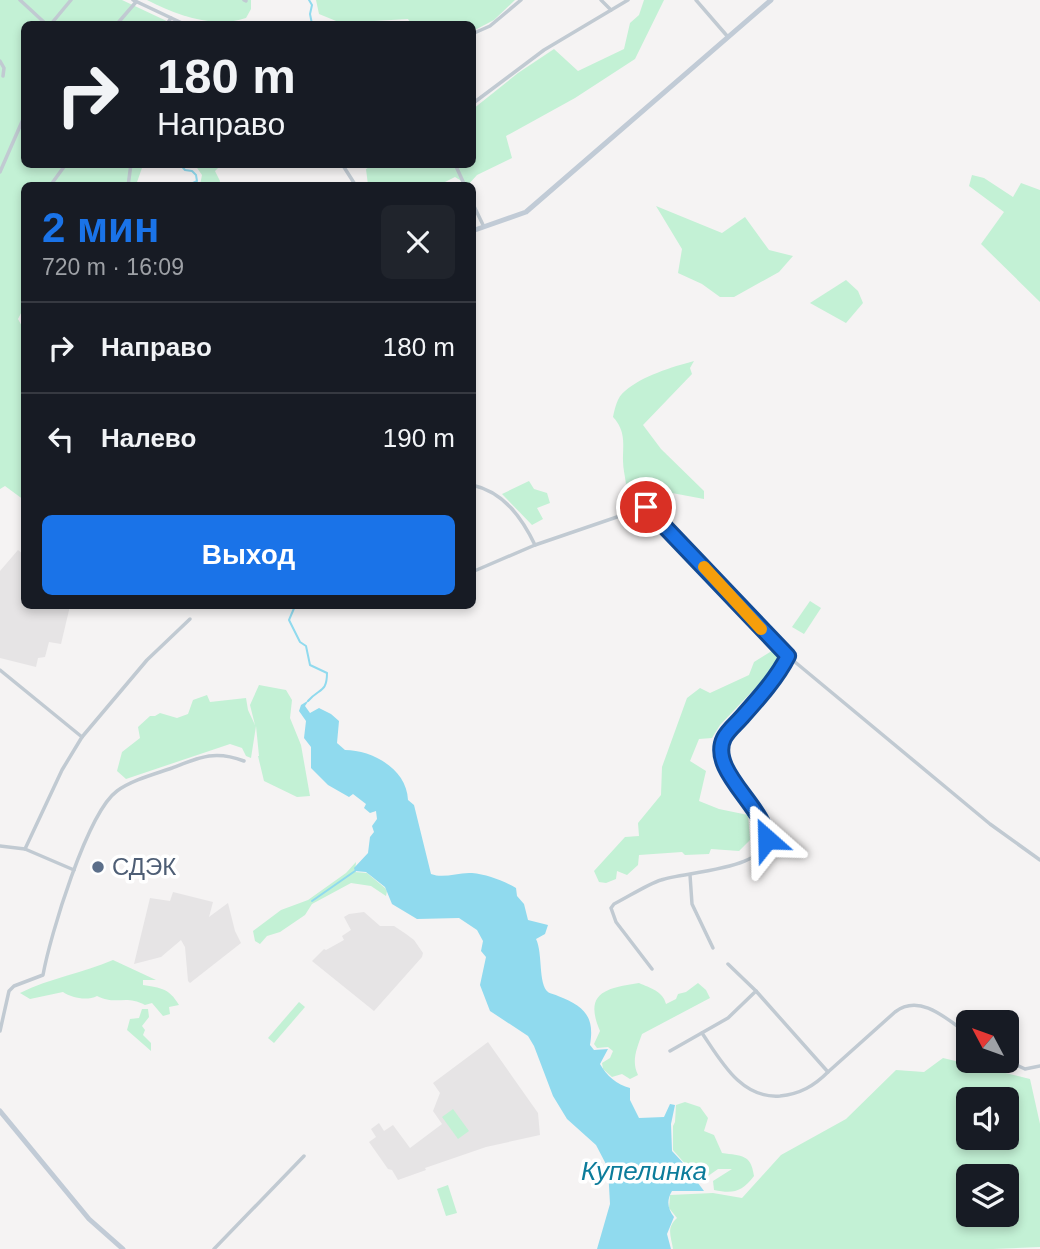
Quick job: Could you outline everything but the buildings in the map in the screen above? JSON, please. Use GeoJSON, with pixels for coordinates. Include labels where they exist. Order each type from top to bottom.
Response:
{"type":"FeatureCollection","features":[{"type":"Feature","properties":{"kind":"street"},"geometry":{"type":"LineString","coordinates":[[20,0],[43,21]]}},
{"type":"Feature","properties":{"kind":"street"},"geometry":{"type":"LineString","coordinates":[[54,21],[71,0]]}},
{"type":"Feature","properties":{"kind":"street"},"geometry":{"type":"LineString","coordinates":[[476,32],[490,26],[521,0]]}},
{"type":"Feature","properties":{"kind":"street"},"geometry":{"type":"LineString","coordinates":[[601,0],[611,10]]}},
{"type":"Feature","properties":{"kind":"street"},"geometry":{"type":"LineString","coordinates":[[476,101],[544,50],[628,0]]}},
{"type":"Feature","properties":{"kind":"street"},"geometry":{"type":"LineString","coordinates":[[696,0],[728,37]]}},
{"type":"Feature","properties":{"kind":"street"},"geometry":{"type":"LineString","coordinates":[[119,21],[134,1],[178,21]]}},
{"type":"Feature","properties":{"kind":"street"},"geometry":{"type":"LineString","coordinates":[[476,230],[526,212],[768,1]]}},
{"type":"Feature","properties":{"kind":"street"},"geometry":{"type":"LineString","coordinates":[[0,61],[4,68],[3,76]]}},
{"type":"Feature","properties":{"kind":"street"},"geometry":{"type":"LineString","coordinates":[[0,172],[21,124]]}},
{"type":"Feature","properties":{"kind":"street"},"geometry":{"type":"LineString","coordinates":[[52,182],[63,168]]}},
{"type":"Feature","properties":{"kind":"street"},"geometry":{"type":"LineString","coordinates":[[476,210],[484,227]]}},
{"type":"Feature","properties":{"kind":"street"},"geometry":{"type":"LineString","coordinates":[[476,486],[491,492],[522,518],[535,545]]}},
{"type":"Feature","properties":{"kind":"street"},"geometry":{"type":"LineString","coordinates":[[476,570],[535,545],[646,507],[788,656],[990,824],[1040,860]]}},
{"type":"Feature","properties":{"kind":"street"},"geometry":{"type":"LineString","coordinates":[[25,849],[62,770],[82,737],[146,660],[190,619]]}},
{"type":"Feature","properties":{"kind":"street"},"geometry":{"type":"LineString","coordinates":[[652,969],[616,922],[611,908],[660,880],[750,860],[759,854],[767,836],[765,827],[727,769],[721,747],[728,732],[759,697],[788,656]]}},
{"type":"Feature","properties":{"kind":"street"},"geometry":{"type":"LineString","coordinates":[[0,670],[82,737]]}},
{"type":"Feature","properties":{"kind":"street"},"geometry":{"type":"LineString","coordinates":[[0,1031],[9,991],[13,986],[43,975],[54,928],[78,857],[104,804],[117,790],[216,753],[244,761]]}},
{"type":"Feature","properties":{"kind":"street"},"geometry":{"type":"LineString","coordinates":[[0,845],[25,849],[74,871]]}},
{"type":"Feature","properties":{"kind":"street"},"geometry":{"type":"LineString","coordinates":[[690,875],[692,904],[713,948]]}},
{"type":"Feature","properties":{"kind":"street"},"geometry":{"type":"LineString","coordinates":[[728,964],[756,991],[828,1072]]}},
{"type":"Feature","properties":{"kind":"street"},"geometry":{"type":"LineString","coordinates":[[670,1051],[728,1018],[756,991]]}},
{"type":"Feature","properties":{"kind":"street"},"geometry":{"type":"LineString","coordinates":[[702,1033],[726,1068],[748,1089],[759,1095],[786,1095],[804,1090],[895,1012],[907,1005],[932,1009],[956,1026]]}},
{"type":"Feature","properties":{"kind":"street"},"geometry":{"type":"LineString","coordinates":[[1019,1066],[1025,1069],[1040,1066]]}},
{"type":"Feature","properties":{"kind":"street"},"geometry":{"type":"LineString","coordinates":[[0,1111],[89,1219],[123,1249]]}},
{"type":"Feature","properties":{"kind":"street"},"geometry":{"type":"LineString","coordinates":[[215,1249],[304,1156]]}},
{"type":"Feature","properties":{"kind":"shaded area"},"geometry":{"type":"Polygon","coordinates":[[[18,550],[21,552],[21,609],[69,609],[61,644],[49,642],[45,657],[38,658],[36,667],[0,658],[0,571],[18,550]]]}},
{"type":"Feature","properties":{"kind":"shaded area"},"geometry":{"type":"Polygon","coordinates":[[[173,892],[213,902],[209,917],[228,903],[241,943],[190,983],[185,947],[181,940],[161,957],[134,964],[150,898],[170,901],[173,892]]]}},
{"type":"Feature","properties":{"kind":"shaded area"},"geometry":{"type":"Polygon","coordinates":[[[364,912],[380,926],[394,926],[406,934],[423,953],[374,1011],[312,961],[324,949],[344,940],[342,936],[351,930],[344,917],[364,912]]]}},
{"type":"Feature","properties":{"kind":"shaded area"},"geometry":{"type":"Polygon","coordinates":[[[488,1042],[538,1113],[540,1135],[486,1147],[398,1180],[369,1142],[376,1137],[371,1129],[379,1123],[384,1131],[393,1125],[410,1148],[442,1124],[433,1111],[440,1093],[433,1083],[488,1042]]]}},
{"type":"Feature","properties":{"kind":"green space"},"geometry":{"type":"Polygon","coordinates":[[[0,0],[122,0],[167,21],[21,21],[21,168],[142,168],[137,182],[21,182],[21,313],[18,319],[21,324],[21,498],[5,486],[0,489],[0,0]]]}},
{"type":"Feature","properties":{"kind":"green space"},"geometry":{"type":"Polygon","coordinates":[[[147,0],[251,0],[251,9],[246,18],[234,21],[195,19],[147,0]]]}},
{"type":"Feature","properties":{"kind":"green space"},"geometry":{"type":"Polygon","coordinates":[[[316,0],[515,0],[494,20],[476,29],[476,21],[336,21],[319,14],[316,0]]]}},
{"type":"Feature","properties":{"kind":"green space"},"geometry":{"type":"Polygon","coordinates":[[[644,0],[664,0],[635,59],[575,98],[506,136],[512,158],[477,175],[471,182],[463,182],[455,177],[445,182],[368,182],[368,168],[476,168],[476,107],[554,49],[578,71],[624,49],[630,23],[639,15],[644,0]]]}},
{"type":"Feature","properties":{"kind":"green space"},"geometry":{"type":"Polygon","coordinates":[[[197,168],[218,168],[215,171],[220,182],[201,182],[202,175],[197,168]]]}},
{"type":"Feature","properties":{"kind":"green space"},"geometry":{"type":"Polygon","coordinates":[[[972,175],[984,178],[1013,197],[1021,183],[1040,190],[1040,302],[981,244],[1004,212],[969,186],[972,175]]]}},
{"type":"Feature","properties":{"kind":"green space"},"geometry":{"type":"Polygon","coordinates":[[[656,206],[722,233],[745,217],[769,250],[793,256],[779,272],[734,297],[720,297],[702,284],[678,273],[682,249],[656,206]]]}},
{"type":"Feature","properties":{"kind":"green space"},"geometry":{"type":"Polygon","coordinates":[[[846,280],[858,291],[863,303],[846,323],[810,303],[846,280]]]}},
{"type":"Feature","properties":{"kind":"green space"},"geometry":{"type":"Polygon","coordinates":[[[694,361],[690,368],[692,374],[643,425],[661,449],[704,491],[704,499],[656,490],[647,499],[637,501],[631,485],[637,479],[626,484],[622,433],[613,417],[617,403],[622,393],[649,376],[694,361]]]}},
{"type":"Feature","properties":{"kind":"green space"},"geometry":{"type":"Polygon","coordinates":[[[529,481],[534,489],[547,493],[550,503],[537,508],[543,519],[532,525],[502,494],[529,481]]]}},
{"type":"Feature","properties":{"kind":"green space"},"geometry":{"type":"Polygon","coordinates":[[[810,601],[821,608],[804,634],[792,627],[810,601]]]}},
{"type":"Feature","properties":{"kind":"green space"},"geometry":{"type":"Polygon","coordinates":[[[775,649],[781,653],[781,661],[720,725],[712,738],[699,739],[690,761],[706,771],[699,801],[719,809],[748,815],[750,840],[739,851],[711,849],[709,854],[685,855],[682,852],[639,855],[638,865],[627,875],[617,871],[616,879],[606,883],[599,882],[594,871],[625,837],[639,836],[638,823],[661,795],[662,767],[687,698],[700,688],[710,693],[749,675],[754,662],[775,649]]]}},
{"type":"Feature","properties":{"kind":"green space"},"geometry":{"type":"Polygon","coordinates":[[[259,685],[286,690],[292,700],[290,718],[301,745],[310,796],[297,797],[264,781],[258,756],[256,726],[251,758],[246,756],[242,748],[230,744],[126,779],[117,771],[122,752],[140,738],[138,727],[150,716],[160,713],[177,718],[188,714],[193,700],[207,695],[210,702],[246,698],[255,725],[250,705],[259,685]]]}},
{"type":"Feature","properties":{"kind":"green space"},"geometry":{"type":"Polygon","coordinates":[[[356,862],[355,872],[367,873],[385,888],[386,896],[371,886],[351,883],[312,904],[305,915],[280,932],[267,936],[260,944],[255,941],[253,931],[281,910],[308,900],[346,873],[356,862]]]}},
{"type":"Feature","properties":{"kind":"green space"},"geometry":{"type":"Polygon","coordinates":[[[113,960],[156,980],[143,980],[143,985],[164,990],[172,995],[179,1005],[169,1007],[170,1014],[163,1016],[152,1003],[145,1005],[132,1000],[110,1000],[97,996],[80,998],[63,992],[30,999],[20,993],[43,983],[113,960]]]}},
{"type":"Feature","properties":{"kind":"green space"},"geometry":{"type":"Polygon","coordinates":[[[639,983],[659,993],[666,1004],[698,983],[710,998],[642,1034],[635,1060],[638,1075],[630,1079],[622,1074],[612,1077],[603,1069],[602,1063],[610,1058],[613,1051],[608,1047],[597,1048],[594,1044],[600,1031],[595,1018],[596,1000],[608,990],[639,983]]]}},
{"type":"Feature","properties":{"kind":"green space"},"geometry":{"type":"Polygon","coordinates":[[[299,1002],[305,1007],[274,1043],[268,1038],[299,1002]]]}},
{"type":"Feature","properties":{"kind":"green space"},"geometry":{"type":"Polygon","coordinates":[[[142,1009],[148,1009],[149,1017],[142,1026],[145,1030],[143,1035],[151,1043],[151,1051],[127,1030],[130,1019],[139,1018],[142,1009]]]}},
{"type":"Feature","properties":{"kind":"green space"},"geometry":{"type":"Polygon","coordinates":[[[943,1058],[956,1061],[956,1073],[1005,1073],[1030,1079],[1040,1124],[1040,1247],[673,1249],[670,1229],[677,1218],[669,1208],[670,1195],[713,1193],[742,1198],[781,1155],[846,1119],[896,1070],[924,1072],[943,1058]]]}},
{"type":"Feature","properties":{"kind":"green space"},"geometry":{"type":"Polygon","coordinates":[[[685,1102],[700,1107],[708,1118],[704,1131],[714,1135],[722,1153],[744,1157],[751,1164],[754,1176],[741,1189],[732,1192],[714,1190],[713,1181],[732,1169],[718,1169],[701,1181],[695,1168],[687,1166],[673,1150],[676,1105],[685,1102]]]}},
{"type":"Feature","properties":{"kind":"green space"},"geometry":{"type":"Polygon","coordinates":[[[453,1109],[469,1131],[458,1139],[442,1117],[453,1109]]]}},
{"type":"Feature","properties":{"kind":"green space"},"geometry":{"type":"Polygon","coordinates":[[[448,1185],[457,1213],[446,1216],[437,1189],[448,1185]]]}},
{"type":"Feature","properties":{"kind":"water","name":"Купелинка"},"geometry":{"type":"Polygon","coordinates":[[[309,700],[305,706],[310,713],[319,708],[339,721],[337,743],[345,750],[366,753],[377,758],[402,779],[408,800],[414,805],[431,874],[441,876],[472,873],[506,883],[516,888],[528,920],[548,925],[545,934],[536,939],[545,988],[586,1013],[591,1027],[590,1045],[594,1050],[608,1049],[600,1064],[612,1079],[630,1088],[630,1100],[639,1118],[664,1117],[670,1104],[675,1105],[671,1124],[672,1151],[694,1171],[704,1191],[672,1191],[669,1205],[674,1217],[667,1234],[671,1249],[597,1249],[610,1204],[608,1168],[596,1145],[567,1119],[553,1096],[528,1036],[490,1011],[480,985],[486,957],[481,951],[483,941],[477,930],[459,918],[417,919],[392,904],[385,887],[366,872],[355,871],[354,868],[368,853],[370,837],[374,832],[372,826],[377,819],[376,811],[370,813],[364,808],[366,804],[353,794],[349,797],[328,785],[311,768],[311,747],[304,738],[306,721],[299,711],[301,705],[309,700]]]}},
{"type":"Feature","properties":{"kind":"waterway","name":"Купелинка"},"geometry":{"type":"LineString","coordinates":[[309,0],[312,5],[311,21]]}},
{"type":"Feature","properties":{"kind":"waterway","name":"Купелинка"},"geometry":{"type":"LineString","coordinates":[[183,168],[196,175],[195,182]]}},
{"type":"Feature","properties":{"kind":"waterway","name":"Купелинка"},"geometry":{"type":"LineString","coordinates":[[294,609],[289,620],[300,642],[306,646],[310,665],[327,673],[324,687],[308,701]]}},
{"type":"Feature","properties":{"kind":"waterway"},"geometry":{"type":"LineString","coordinates":[[312,901],[355,871]]}},
{"type":"Feature","properties":{"kind":"slow traffic"},"geometry":{"type":"LineString","coordinates":[[704,567],[761,629]]}},
{"type":"Feature","properties":{"kind":"place","name":"СДЭК"},"geometry":{"type":"Point","coordinates":[98,867]}},
{"type":"Feature","properties":{"kind":"route"},"geometry":{"type":"LineString","coordinates":[[646,507],[788,656],[759,697],[728,732],[721,747],[727,769],[765,827],[767,839]]}}]}
